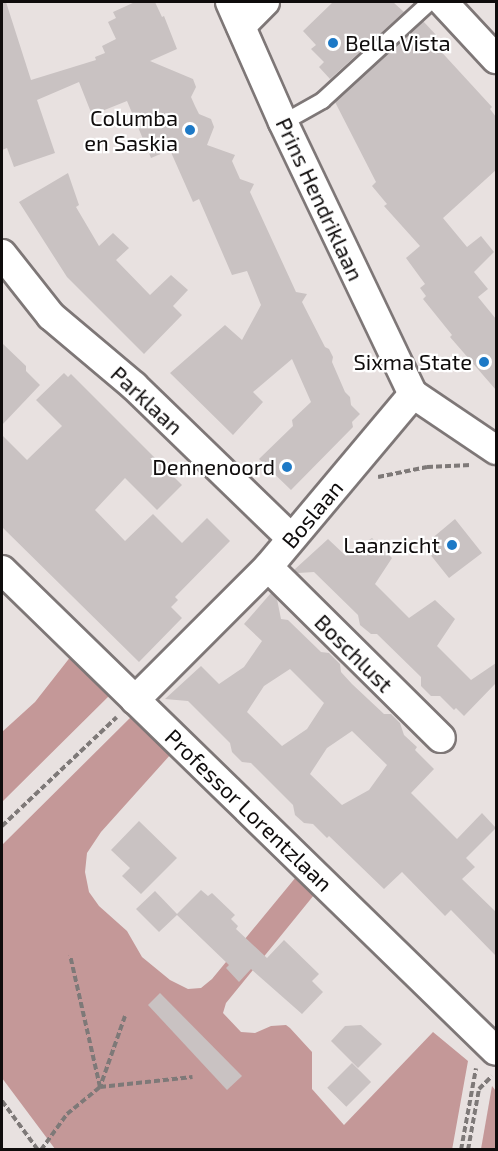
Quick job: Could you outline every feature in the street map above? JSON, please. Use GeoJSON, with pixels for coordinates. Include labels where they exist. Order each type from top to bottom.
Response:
{"type":"FeatureCollection","features":[{"type":"Feature","properties":{"kind":"street"},"geometry":{"type":"LineString","coordinates":[[236,14],[265,2]]}},
{"type":"Feature","properties":{"kind":"street"},"geometry":{"type":"LineString","coordinates":[[443,2],[496,59]]}},
{"type":"Feature","properties":{"kind":"street","name":"Prins Hendriklaan"},"geometry":{"type":"LineString","coordinates":[[236,14],[283,122],[413,394]]}},
{"type":"Feature","properties":{"kind":"street","name":"Parklaan"},"geometry":{"type":"LineString","coordinates":[[2,260],[51,316],[134,386],[291,538]]}},
{"type":"Feature","properties":{"kind":"street"},"geometry":{"type":"LineString","coordinates":[[413,394],[487,457]]}},
{"type":"Feature","properties":{"kind":"street","name":"Boslaan"},"geometry":{"type":"LineString","coordinates":[[135,700],[268,567],[413,394]]}},
{"type":"Feature","properties":{"kind":"street","name":"Boschlust"},"geometry":{"type":"LineString","coordinates":[[268,567],[441,738]]}},
{"type":"Feature","properties":{"kind":"street","name":"Professor Lorentzlaan"},"geometry":{"type":"LineString","coordinates":[[2,570],[496,1055]]}},
{"type":"Feature","properties":{"kind":"lane"},"geometry":{"type":"LineString","coordinates":[[283,122],[322,100],[429,2]]}},
{"type":"Feature","properties":{"kind":"path"},"geometry":{"type":"LineString","coordinates":[[374,479],[487,457]]}},
{"type":"Feature","properties":{"kind":"path"},"geometry":{"type":"LineString","coordinates":[[2,826],[135,700]]}},
{"type":"Feature","properties":{"kind":"path"},"geometry":{"type":"LineString","coordinates":[[70,955],[100,1087]]}},
{"type":"Feature","properties":{"kind":"path"},"geometry":{"type":"LineString","coordinates":[[2,1101],[39,1149],[67,1114],[100,1087],[125,1016]]}},
{"type":"Feature","properties":{"kind":"path"},"geometry":{"type":"LineString","coordinates":[[461,1149],[476,1067],[496,1055]]}},
{"type":"Feature","properties":{"kind":"path"},"geometry":{"type":"LineString","coordinates":[[468,1149],[479,1089],[496,1055]]}},
{"type":"Feature","properties":{"kind":"path"},"geometry":{"type":"LineString","coordinates":[[100,1087],[192,1077]]}},
{"type":"Feature","properties":{"kind":"shaded area"},"geometry":{"type":"Polygon","coordinates":[[[75,651],[114,691],[2,802],[2,732],[35,702],[75,651]]]}},
{"type":"Feature","properties":{"kind":"shaded area"},"geometry":{"type":"Polygon","coordinates":[[[133,715],[171,754],[101,832],[87,853],[85,872],[89,892],[99,906],[127,931],[142,957],[170,980],[188,989],[201,988],[212,979],[296,877],[314,895],[226,1003],[223,1013],[241,1032],[255,1033],[271,1026],[286,1025],[290,1028],[312,1052],[312,1089],[344,1125],[433,1032],[468,1061],[452,1150],[55,1149],[2,1078],[2,845],[133,715]]]}},
{"type":"Feature","properties":{"kind":"shaded area"},"geometry":{"type":"Polygon","coordinates":[[[492,1086],[496,1091],[496,1149],[481,1149],[492,1086]]]}},
{"type":"Feature","properties":{"kind":"building"},"geometry":{"type":"Polygon","coordinates":[[[2,2],[6,2],[31,80],[96,60],[95,57],[105,53],[102,46],[116,39],[108,22],[116,18],[113,12],[135,2],[155,2],[162,17],[164,16],[177,49],[150,61],[193,79],[196,87],[191,97],[199,114],[211,119],[214,127],[207,145],[235,155],[232,161],[240,179],[254,184],[250,192],[296,292],[307,294],[302,302],[325,347],[329,349],[333,357],[332,362],[345,392],[350,397],[351,405],[360,414],[352,422],[353,427],[291,490],[259,459],[293,426],[292,420],[311,402],[292,359],[253,392],[263,402],[233,435],[170,373],[225,325],[242,340],[261,305],[247,271],[232,275],[199,199],[193,202],[170,150],[151,158],[127,101],[92,115],[79,82],[37,100],[55,153],[14,167],[7,148],[2,150],[2,2]]]}},
{"type":"Feature","properties":{"kind":"building","name":"Bella Vista"},"geometry":{"type":"Polygon","coordinates":[[[333,2],[393,2],[404,12],[330,79],[319,67],[324,62],[311,49],[316,45],[303,31],[333,2]]]}},
{"type":"Feature","properties":{"kind":"building"},"geometry":{"type":"Polygon","coordinates":[[[423,21],[437,36],[436,46],[492,107],[490,109],[496,117],[496,170],[443,218],[467,247],[481,236],[494,252],[474,272],[488,289],[478,297],[496,319],[496,390],[450,337],[452,335],[423,299],[426,296],[420,288],[425,284],[406,258],[420,246],[384,206],[387,204],[372,186],[376,182],[335,102],[423,21]]]}},
{"type":"Feature","properties":{"kind":"building"},"geometry":{"type":"Polygon","coordinates":[[[68,173],[79,205],[76,207],[99,246],[113,233],[129,248],[116,260],[150,295],[171,275],[188,290],[173,306],[182,315],[144,354],[67,277],[19,202],[68,173]]]}},
{"type":"Feature","properties":{"kind":"building"},"geometry":{"type":"Polygon","coordinates":[[[2,343],[26,366],[26,371],[40,385],[2,425],[2,343]]]}},
{"type":"Feature","properties":{"kind":"building"},"geometry":{"type":"Polygon","coordinates":[[[64,373],[68,377],[71,374],[182,485],[157,510],[125,478],[95,510],[125,541],[153,514],[182,543],[207,518],[230,541],[175,597],[178,600],[171,607],[182,618],[139,662],[2,527],[2,435],[27,460],[62,426],[36,400],[64,373]]]}},
{"type":"Feature","properties":{"kind":"building","name":"Laanzicht"},"geometry":{"type":"Polygon","coordinates":[[[455,519],[482,553],[449,578],[425,548],[432,542],[430,540],[455,519]]]}},
{"type":"Feature","properties":{"kind":"building"},"geometry":{"type":"Polygon","coordinates":[[[372,538],[392,558],[375,584],[409,618],[435,600],[455,619],[437,646],[471,680],[496,663],[496,683],[464,716],[440,696],[431,696],[421,686],[421,677],[377,634],[371,634],[360,625],[358,615],[314,572],[298,573],[294,570],[328,539],[346,556],[372,538]]]}},
{"type":"Feature","properties":{"kind":"building"},"geometry":{"type":"Polygon","coordinates":[[[271,593],[277,599],[281,619],[288,620],[321,652],[329,653],[340,664],[341,672],[352,684],[384,714],[391,714],[400,723],[404,735],[417,747],[415,750],[434,769],[411,793],[457,839],[482,813],[496,828],[466,858],[475,867],[462,879],[496,912],[496,956],[451,910],[445,916],[402,872],[384,889],[329,836],[327,838],[313,824],[304,823],[295,815],[293,805],[251,763],[242,762],[232,752],[230,743],[188,701],[165,699],[201,666],[219,684],[244,667],[262,641],[244,624],[271,593]],[[290,669],[264,686],[247,712],[282,746],[307,729],[324,703],[290,669]],[[352,731],[327,748],[310,774],[342,805],[369,790],[387,765],[352,731]]]}},
{"type":"Feature","properties":{"kind":"building"},"geometry":{"type":"Polygon","coordinates":[[[139,821],[177,858],[141,894],[122,876],[130,868],[111,850],[139,821]]]}},
{"type":"Feature","properties":{"kind":"building"},"geometry":{"type":"Polygon","coordinates":[[[201,890],[208,896],[212,893],[235,915],[231,919],[238,926],[236,929],[267,958],[284,940],[319,974],[312,981],[323,992],[302,1014],[251,969],[239,982],[226,968],[229,965],[177,915],[159,932],[136,909],[155,891],[177,914],[201,890]]]}},
{"type":"Feature","properties":{"kind":"building"},"geometry":{"type":"Polygon","coordinates":[[[160,993],[242,1076],[227,1090],[148,1005],[160,993]]]}},
{"type":"Feature","properties":{"kind":"building"},"geometry":{"type":"Polygon","coordinates":[[[361,1025],[382,1044],[358,1068],[331,1041],[345,1026],[361,1025]]]}},
{"type":"Feature","properties":{"kind":"building"},"geometry":{"type":"Polygon","coordinates":[[[352,1063],[371,1082],[346,1107],[327,1088],[352,1063]]]}},
{"type":"Feature","properties":{"kind":"place","name":"Bella Vista"},"geometry":{"type":"Point","coordinates":[333,43]}},
{"type":"Feature","properties":{"kind":"place","name":"Columba en Saskia"},"geometry":{"type":"Point","coordinates":[190,130]}},
{"type":"Feature","properties":{"kind":"place","name":"Sixma State"},"geometry":{"type":"Point","coordinates":[484,362]}},
{"type":"Feature","properties":{"kind":"place","name":"Dennenoord"},"geometry":{"type":"Point","coordinates":[287,467]}},
{"type":"Feature","properties":{"kind":"place","name":"Laanzicht"},"geometry":{"type":"Point","coordinates":[452,545]}}]}
